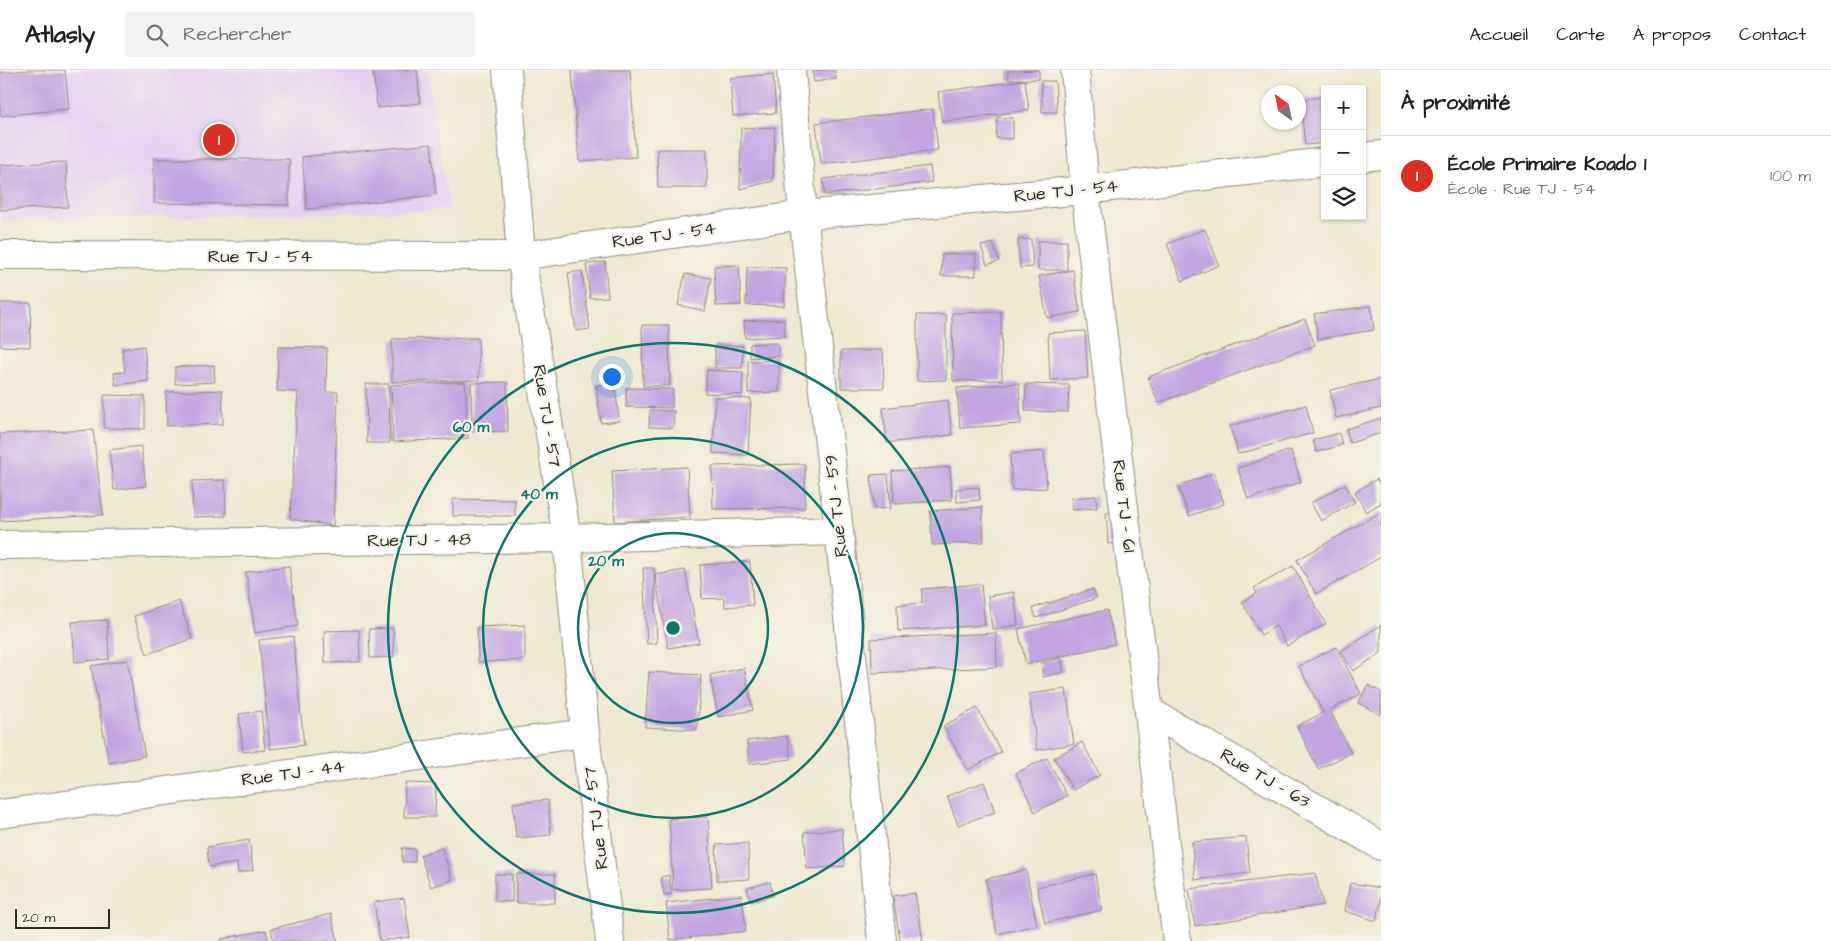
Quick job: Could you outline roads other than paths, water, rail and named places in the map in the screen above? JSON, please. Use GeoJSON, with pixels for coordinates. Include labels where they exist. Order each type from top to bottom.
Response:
{"type":"FeatureCollection","features":[{"type":"Feature","properties":{"kind":"street","name":"Rue TJ - 57"},"geometry":{"type":"LineString","coordinates":[[507,70],[521,256],[567,538],[585,733],[610,941]]}},
{"type":"Feature","properties":{"kind":"street","name":"Rue TJ - 59"},"geometry":{"type":"LineString","coordinates":[[791,70],[803,215],[839,531],[882,941]]}},
{"type":"Feature","properties":{"kind":"street","name":"Rue TJ - 61"},"geometry":{"type":"LineString","coordinates":[[1075,70],[1085,190],[1177,941]]}},
{"type":"Feature","properties":{"kind":"street"},"geometry":{"type":"LineString","coordinates":[[1366,157],[1381,155]]}},
{"type":"Feature","properties":{"kind":"street","name":"Rue TJ - 54"},"geometry":{"type":"LineString","coordinates":[[0,255],[521,256],[803,215],[1085,190],[1321,162]]}},
{"type":"Feature","properties":{"kind":"street","name":"Rue TJ - 48"},"geometry":{"type":"LineString","coordinates":[[0,545],[567,538],[839,531]]}},
{"type":"Feature","properties":{"kind":"street","name":"Rue TJ - 63"},"geometry":{"type":"LineString","coordinates":[[1149,711],[1381,846]]}},
{"type":"Feature","properties":{"kind":"street","name":"Rue TJ - 44"},"geometry":{"type":"LineString","coordinates":[[0,814],[585,733]]}},
{"type":"Feature","properties":{"kind":"place","name":"École Primaire Koado 1"},"geometry":{"type":"Point","coordinates":[219,140]}}]}
